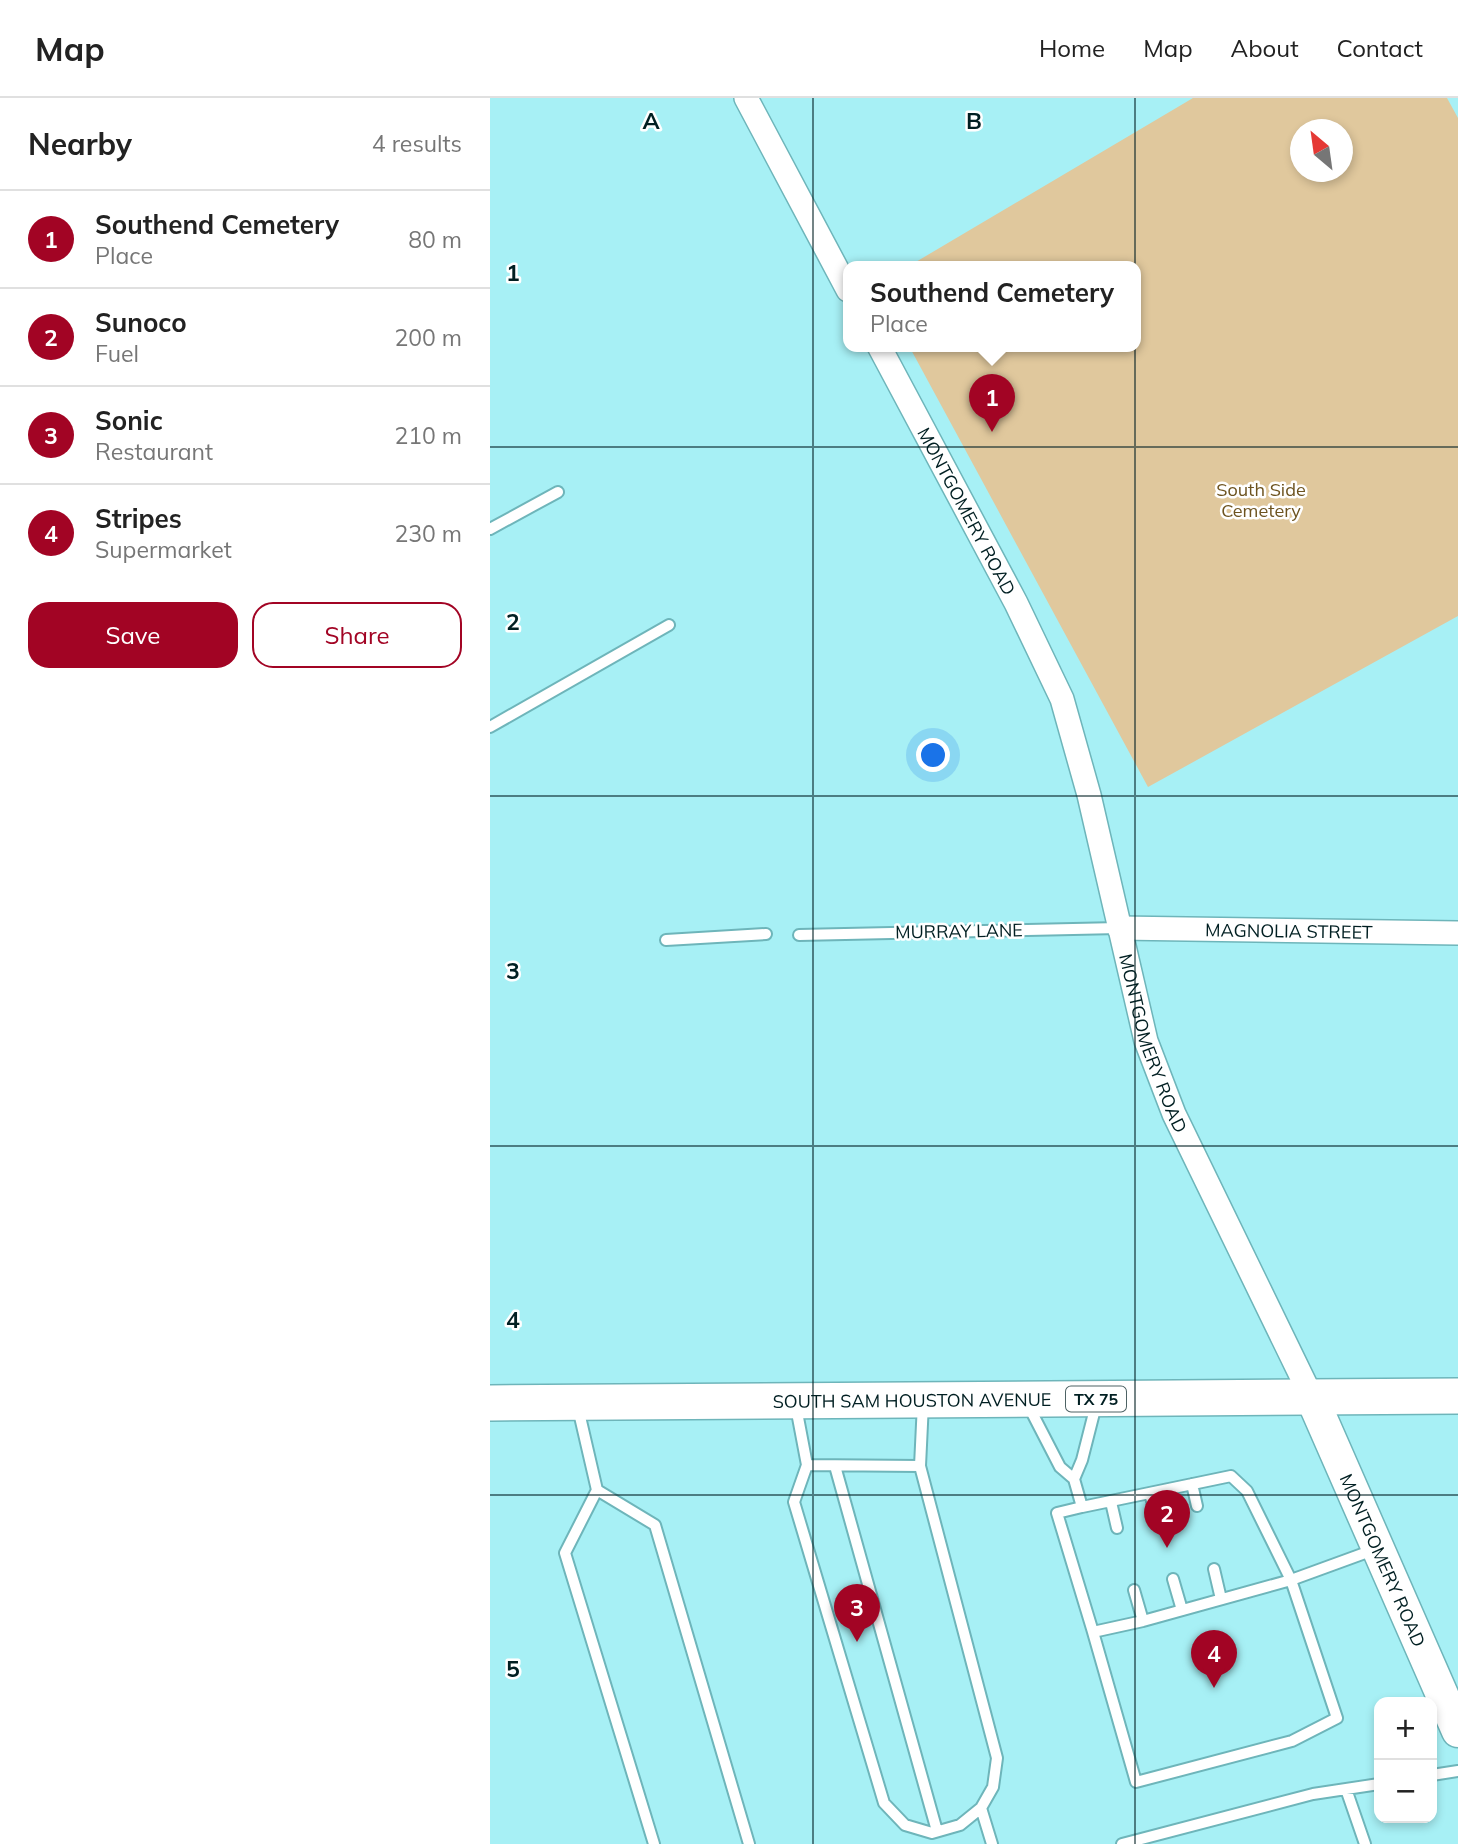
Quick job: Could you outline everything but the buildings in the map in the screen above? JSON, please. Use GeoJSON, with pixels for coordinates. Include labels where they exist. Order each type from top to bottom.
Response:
{"type":"FeatureCollection","features":[{"type":"Feature","properties":{"kind":"main road","name":"SOUTH SAM HOUSTON AVENUE"},"geometry":{"type":"LineString","coordinates":[[490,1403],[1458,1396]]}},
{"type":"Feature","properties":{"kind":"main road","name":"MONTGOMERY ROAD"},"geometry":{"type":"LineString","coordinates":[[1312,1398],[1458,1731]]}},
{"type":"Feature","properties":{"kind":"street"},"geometry":{"type":"LineString","coordinates":[[746,98],[843,279]]}},
{"type":"Feature","properties":{"kind":"street","name":"MONTGOMERY ROAD"},"geometry":{"type":"LineString","coordinates":[[882,352],[1016,603],[1062,699],[1089,795],[1146,1041],[1171,1109],[1312,1398]]}},
{"type":"Feature","properties":{"kind":"street","name":"MAGNOLIA STREET"},"geometry":{"type":"LineString","coordinates":[[1119,928],[1458,933]]}},
{"type":"Feature","properties":{"kind":"lane"},"geometry":{"type":"LineString","coordinates":[[490,529],[558,492]]}},
{"type":"Feature","properties":{"kind":"lane"},"geometry":{"type":"LineString","coordinates":[[490,727],[669,625]]}},
{"type":"Feature","properties":{"kind":"lane","name":"MURRAY LANE"},"geometry":{"type":"LineString","coordinates":[[799,935],[1119,928]]}},
{"type":"Feature","properties":{"kind":"lane"},"geometry":{"type":"LineString","coordinates":[[666,940],[766,934]]}},
{"type":"Feature","properties":{"kind":"lane"},"geometry":{"type":"LineString","coordinates":[[1074,1479],[1082,1460],[1098,1399]]}},
{"type":"Feature","properties":{"kind":"lane"},"geometry":{"type":"LineString","coordinates":[[795,1401],[807,1465],[794,1502],[884,1803],[905,1825],[932,1833],[960,1825],[981,1808],[993,1787],[997,1758],[920,1466],[923,1400]]}},
{"type":"Feature","properties":{"kind":"lane"},"geometry":{"type":"LineString","coordinates":[[1025,1400],[1060,1468],[1074,1479],[1082,1507]]}},
{"type":"Feature","properties":{"kind":"lane"},"geometry":{"type":"LineString","coordinates":[[576,1402],[597,1490],[565,1553],[654,1844]]}},
{"type":"Feature","properties":{"kind":"lane"},"geometry":{"type":"LineString","coordinates":[[807,1465],[920,1466]]}},
{"type":"Feature","properties":{"kind":"lane"},"geometry":{"type":"LineString","coordinates":[[835,1466],[937,1831]]}},
{"type":"Feature","properties":{"kind":"lane"},"geometry":{"type":"LineString","coordinates":[[1231,1476],[1247,1491],[1291,1580],[1336,1718],[1292,1741],[1136,1782],[1057,1513],[1082,1507],[1231,1476]]}},
{"type":"Feature","properties":{"kind":"lane"},"geometry":{"type":"LineString","coordinates":[[1192,1484],[1197,1506]]}},
{"type":"Feature","properties":{"kind":"lane"},"geometry":{"type":"LineString","coordinates":[[597,1490],[655,1525],[749,1844]]}},
{"type":"Feature","properties":{"kind":"lane"},"geometry":{"type":"LineString","coordinates":[[1150,1493],[1156,1517]]}},
{"type":"Feature","properties":{"kind":"lane"},"geometry":{"type":"LineString","coordinates":[[1111,1502],[1116,1528]]}},
{"type":"Feature","properties":{"kind":"lane"},"geometry":{"type":"LineString","coordinates":[[1093,1632],[1291,1580],[1378,1548]]}},
{"type":"Feature","properties":{"kind":"lane"},"geometry":{"type":"LineString","coordinates":[[1214,1569],[1221,1599]]}},
{"type":"Feature","properties":{"kind":"lane"},"geometry":{"type":"LineString","coordinates":[[1173,1580],[1182,1610]]}},
{"type":"Feature","properties":{"kind":"lane"},"geometry":{"type":"LineString","coordinates":[[1135,1590],[1143,1621]]}},
{"type":"Feature","properties":{"kind":"lane"},"geometry":{"type":"LineString","coordinates":[[1437,1774],[1458,1771]]}},
{"type":"Feature","properties":{"kind":"lane"},"geometry":{"type":"LineString","coordinates":[[1122,1844],[1313,1794],[1374,1785]]}},
{"type":"Feature","properties":{"kind":"lane"},"geometry":{"type":"LineString","coordinates":[[1346,1789],[1365,1844]]}},
{"type":"Feature","properties":{"kind":"lane"},"geometry":{"type":"LineString","coordinates":[[981,1808],[992,1844]]}},
{"type":"Feature","properties":{"kind":"green space","name":"South Side Cemetery"},"geometry":{"type":"Polygon","coordinates":[[[1193,98],[1447,98],[1458,118],[1458,616],[1148,787],[912,352],[1141,352],[1141,261],[917,261],[1193,98]]]}},
{"type":"Feature","properties":{"kind":"place","name":"Southend Cemetery"},"geometry":{"type":"Point","coordinates":[992,432]}},
{"type":"Feature","properties":{"kind":"place","name":"Sunoco"},"geometry":{"type":"Point","coordinates":[1167,1548]}},
{"type":"Feature","properties":{"kind":"place","name":"Sonic"},"geometry":{"type":"Point","coordinates":[857,1642]}},
{"type":"Feature","properties":{"kind":"place","name":"Stripes"},"geometry":{"type":"Point","coordinates":[1214,1688]}}]}
